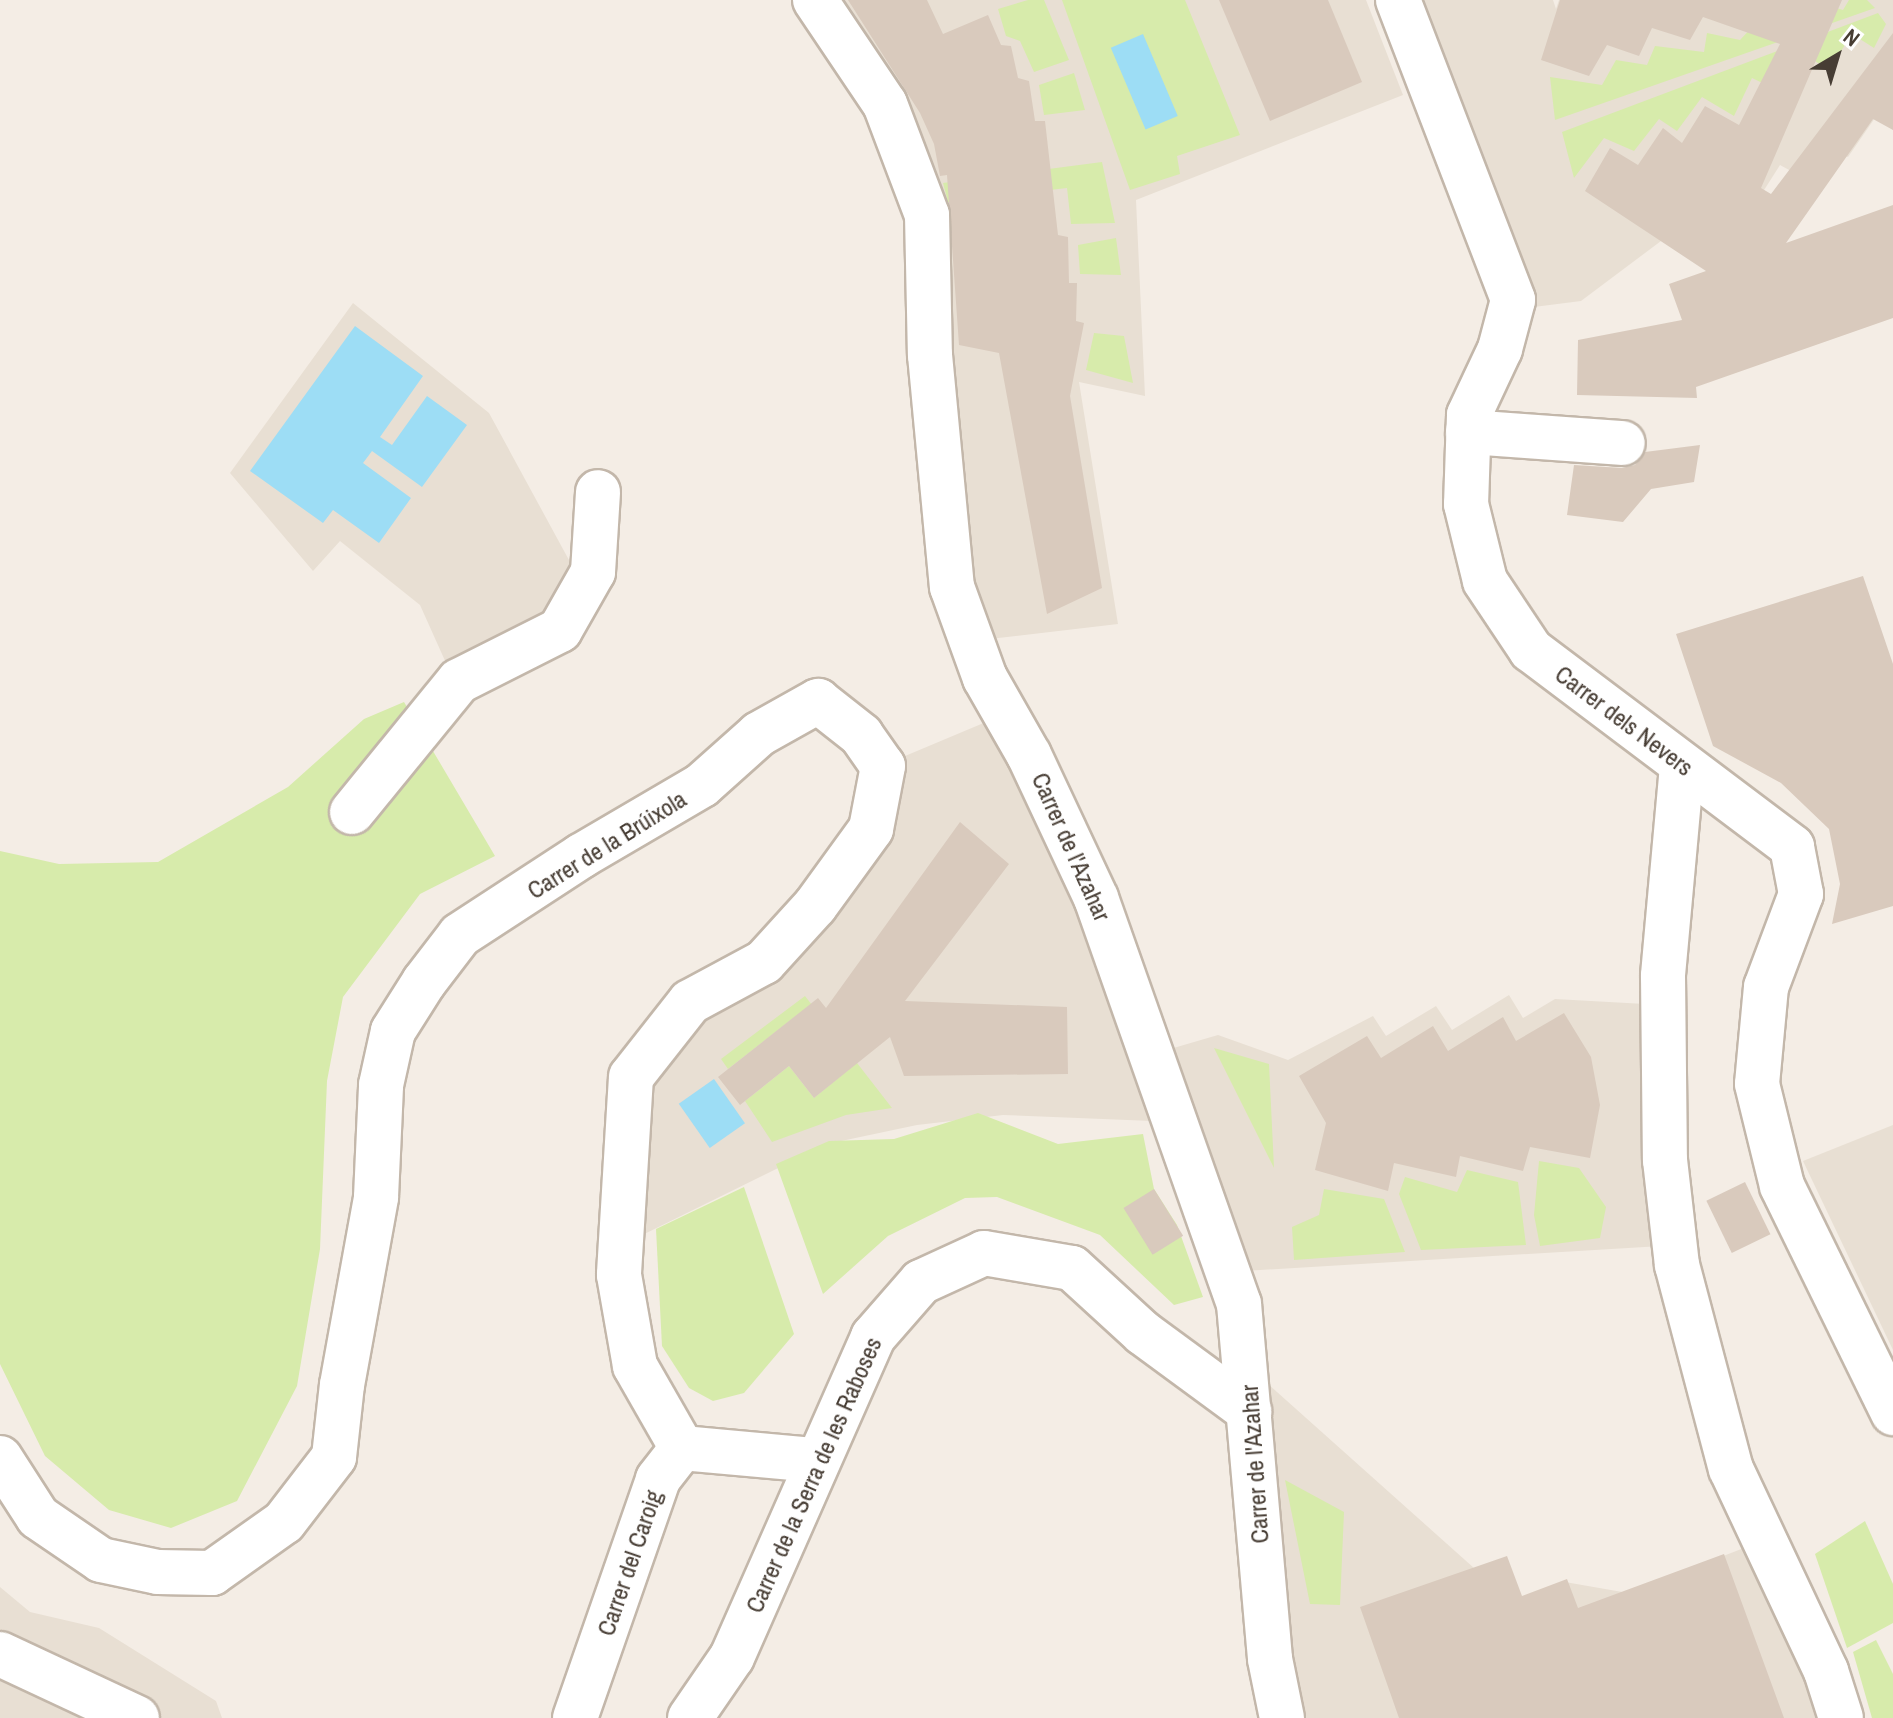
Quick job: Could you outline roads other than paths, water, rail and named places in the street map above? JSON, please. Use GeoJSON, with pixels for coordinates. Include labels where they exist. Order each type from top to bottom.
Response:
{"type":"FeatureCollection","features":[{"type":"Feature","properties":{"kind":"street","name":"Carrer de l'Azahar"},"geometry":{"type":"LineString","coordinates":[[815,0],[885,104],[927,215],[930,355],[952,587],[985,678],[1029,755],[1096,898],[1239,1304],[1270,1659],[1282,1718]]}},
{"type":"Feature","properties":{"kind":"street","name":"Carrer dels Nevers"},"geometry":{"type":"LineString","coordinates":[[1398,0],[1513,300],[1500,349],[1469,415],[1466,504],[1485,581],[1531,650],[1792,847],[1801,894],[1766,987],[1757,1084],[1782,1186],[1893,1413]]}},
{"type":"Feature","properties":{"kind":"street"},"geometry":{"type":"LineString","coordinates":[[1468,432],[1623,443]]}},
{"type":"Feature","properties":{"kind":"street"},"geometry":{"type":"LineString","coordinates":[[352,812],[459,681],[560,630],[593,572],[598,492]]}},
{"type":"Feature","properties":{"kind":"street","name":"Carrer de la Brúixola"},"geometry":{"type":"LineString","coordinates":[[0,1458],[38,1517],[101,1560],[158,1572],[212,1573],[284,1522],[334,1457],[342,1385],[376,1197],[381,1085],[393,1031],[424,982],[460,935],[702,785],[759,734],[818,701],[861,735],[883,766],[871,829],[815,906],[764,962],[690,1002],[631,1077],[619,1275],[635,1366],[682,1448]]}},
{"type":"Feature","properties":{"kind":"street"},"geometry":{"type":"LineString","coordinates":[[1682,766],[1663,976],[1665,1160],[1677,1265],[1731,1469],[1826,1671],[1841,1718]]}},
{"type":"Feature","properties":{"kind":"street","name":"Carrer de la Serra de les Raboses"},"geometry":{"type":"LineString","coordinates":[[690,1718],[732,1657],[815,1460],[873,1337],[921,1282],[984,1253],[1072,1268],[1143,1333],[1249,1411]]}},
{"type":"Feature","properties":{"kind":"street"},"geometry":{"type":"LineString","coordinates":[[682,1448],[815,1460]]}},
{"type":"Feature","properties":{"kind":"street","name":"Carrer del Caroig"},"geometry":{"type":"LineString","coordinates":[[575,1718],[658,1479],[682,1448]]}},
{"type":"Feature","properties":{"kind":"street"},"geometry":{"type":"LineString","coordinates":[[0,1654],[137,1718]]}},
{"type":"Feature","properties":{"kind":"water"},"geometry":{"type":"Polygon","coordinates":[[[1143,34],[1178,116],[1146,130],[1111,48],[1143,34]]]}},
{"type":"Feature","properties":{"kind":"water"},"geometry":{"type":"Polygon","coordinates":[[[355,326],[423,376],[380,437],[392,445],[427,396],[467,425],[422,487],[372,451],[363,463],[411,498],[379,543],[333,510],[323,523],[250,471],[355,326]]]}},
{"type":"Feature","properties":{"kind":"water"},"geometry":{"type":"Polygon","coordinates":[[[714,1079],[745,1123],[710,1148],[679,1104],[714,1079]]]}}]}
